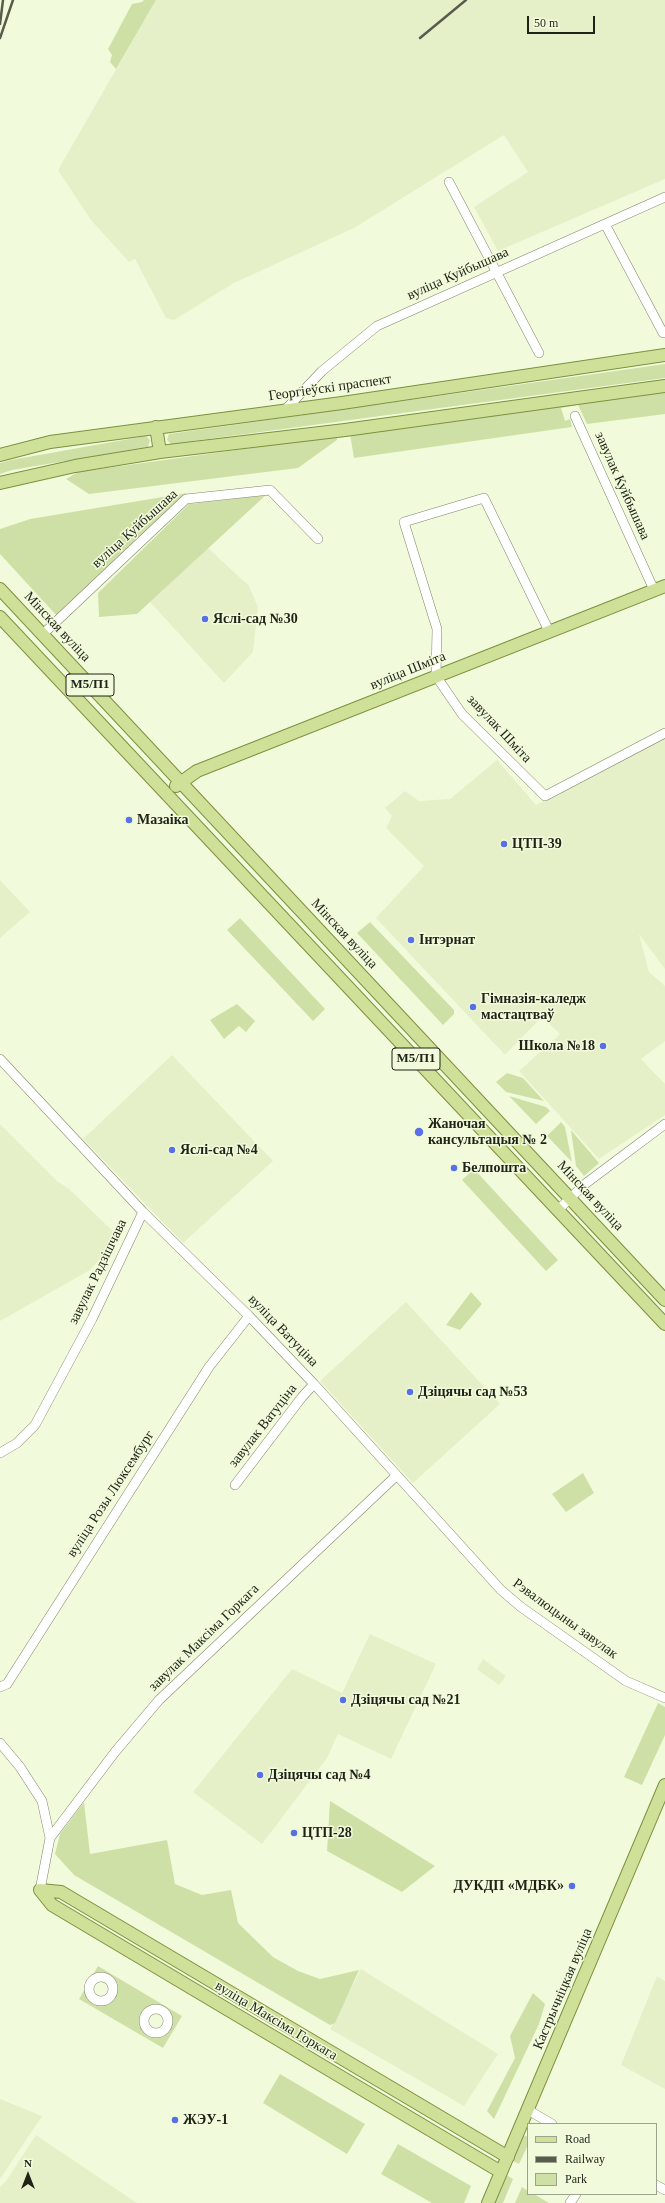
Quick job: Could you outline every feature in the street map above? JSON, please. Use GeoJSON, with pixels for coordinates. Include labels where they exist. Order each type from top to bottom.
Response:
{"type":"FeatureCollection","features":[{"type":"Feature","properties":{"kind":"main road","name":"Георгіеўскі праспект"},"geometry":{"type":"LineString","coordinates":[[0,455],[50,442],[285,410],[665,355]]}},
{"type":"Feature","properties":{"kind":"main road"},"geometry":{"type":"LineString","coordinates":[[2,483],[75,466],[160,452],[345,430],[665,386]]}},
{"type":"Feature","properties":{"kind":"main road"},"geometry":{"type":"LineString","coordinates":[[156,427],[160,452]]}},
{"type":"Feature","properties":{"kind":"main road","name":"вуліца Шміта"},"geometry":{"type":"LineString","coordinates":[[167,793],[181,781],[197,771],[659,588]]}},
{"type":"Feature","properties":{"kind":"main road","name":"Мінская вуліца"},"geometry":{"type":"LineString","coordinates":[[0,589],[665,1300]]}},
{"type":"Feature","properties":{"kind":"main road","name":"М5/П1"},"geometry":{"type":"LineString","coordinates":[[0,617],[665,1324]]}},
{"type":"Feature","properties":{"kind":"main road","name":"Кастрычніцкая вуліца"},"geometry":{"type":"LineString","coordinates":[[488,2203],[665,1785]]}},
{"type":"Feature","properties":{"kind":"main road","name":"вуліца Максіма Горкага"},"geometry":{"type":"LineString","coordinates":[[40,1890],[61,1892],[508,2157]]}},
{"type":"Feature","properties":{"kind":"main road","name":"вуліца Максіма Горкага"},"geometry":{"type":"LineString","coordinates":[[40,1890],[52,1905],[501,2172]]}},
{"type":"Feature","properties":{"kind":"street"},"geometry":{"type":"LineString","coordinates":[[449,182],[539,353]]}},
{"type":"Feature","properties":{"kind":"street","name":"вуліца Куйбышава"},"geometry":{"type":"LineString","coordinates":[[285,410],[322,371],[377,326],[665,197]]}},
{"type":"Feature","properties":{"kind":"street"},"geometry":{"type":"LineString","coordinates":[[605,224],[663,333]]}},
{"type":"Feature","properties":{"kind":"street","name":"завулак Куйбышава"},"geometry":{"type":"LineString","coordinates":[[575,416],[659,588]]}},
{"type":"Feature","properties":{"kind":"street","name":"вуліца Куйбышава"},"geometry":{"type":"LineString","coordinates":[[43,634],[186,499],[270,490],[318,539]]}},
{"type":"Feature","properties":{"kind":"street"},"geometry":{"type":"LineString","coordinates":[[436,676],[436,629],[404,522],[484,498],[549,631]]}},
{"type":"Feature","properties":{"kind":"street","name":"завулак Шміта"},"geometry":{"type":"LineString","coordinates":[[436,676],[462,714],[545,796],[665,733]]}},
{"type":"Feature","properties":{"kind":"street","name":"завулак Радзішчава"},"geometry":{"type":"LineString","coordinates":[[0,1059],[143,1212],[92,1319],[35,1425],[17,1443],[0,1453]]}},
{"type":"Feature","properties":{"kind":"street"},"geometry":{"type":"LineString","coordinates":[[558,1210],[585,1184],[665,1124]]}},
{"type":"Feature","properties":{"kind":"street","name":"вуліца Ватуціна"},"geometry":{"type":"LineString","coordinates":[[143,1212],[250,1316],[314,1384],[396,1476]]}},
{"type":"Feature","properties":{"kind":"street","name":"вуліца Розы Люксембург"},"geometry":{"type":"LineString","coordinates":[[0,1688],[7,1684],[208,1367],[250,1316]]}},
{"type":"Feature","properties":{"kind":"street","name":"завулак Ватуціна"},"geometry":{"type":"LineString","coordinates":[[235,1485],[314,1384]]}},
{"type":"Feature","properties":{"kind":"street","name":"Рэвалюцыны завулак"},"geometry":{"type":"LineString","coordinates":[[396,1476],[501,1590],[521,1607],[626,1681],[665,1698]]}},
{"type":"Feature","properties":{"kind":"street","name":"завулак Максіма Горкага"},"geometry":{"type":"LineString","coordinates":[[50,1838],[115,1752],[159,1700],[396,1476]]}},
{"type":"Feature","properties":{"kind":"street"},"geometry":{"type":"LineString","coordinates":[[0,1743],[20,1766],[42,1801],[50,1838],[40,1890]]}},
{"type":"Feature","properties":{"kind":"street"},"geometry":{"type":"LineString","coordinates":[[528,2110],[550,2123]]}},
{"type":"Feature","properties":{"kind":"shaded area"},"geometry":{"type":"Polygon","coordinates":[[[156,0],[665,0],[665,179],[498,251],[474,207],[528,172],[504,135],[354,228],[234,283],[174,320],[166,318],[135,259],[129,262],[91,220],[58,170],[156,0]]]}},
{"type":"Feature","properties":{"kind":"shaded area"},"geometry":{"type":"Polygon","coordinates":[[[208,548],[249,586],[258,607],[253,652],[224,683],[150,602],[208,548]]]}},
{"type":"Feature","properties":{"kind":"shaded area"},"geometry":{"type":"Polygon","coordinates":[[[665,738],[665,969],[639,934],[649,972],[665,986],[665,1041],[641,1059],[665,1084],[665,1115],[599,1159],[519,1071],[560,1034],[542,1017],[505,1055],[376,918],[424,866],[386,828],[392,816],[385,808],[405,791],[419,801],[450,799],[497,760],[536,805],[665,738]]]}},
{"type":"Feature","properties":{"kind":"shaded area"},"geometry":{"type":"Polygon","coordinates":[[[0,880],[30,912],[0,938],[0,880]]]}},
{"type":"Feature","properties":{"kind":"shaded area"},"geometry":{"type":"Polygon","coordinates":[[[172,1055],[273,1161],[183,1243],[83,1139],[172,1055]]]}},
{"type":"Feature","properties":{"kind":"shaded area"},"geometry":{"type":"Polygon","coordinates":[[[0,1124],[57,1181],[69,1189],[120,1238],[90,1270],[0,1321],[0,1124]]]}},
{"type":"Feature","properties":{"kind":"shaded area","name":"Дзіцячы сад №53"},"geometry":{"type":"Polygon","coordinates":[[[406,1302],[500,1404],[413,1483],[320,1381],[406,1302]]]}},
{"type":"Feature","properties":{"kind":"shaded area"},"geometry":{"type":"Polygon","coordinates":[[[370,1634],[436,1664],[391,1759],[338,1734],[327,1758],[262,1844],[193,1792],[292,1669],[342,1693],[370,1634]]]}},
{"type":"Feature","properties":{"kind":"shaded area"},"geometry":{"type":"Polygon","coordinates":[[[483,1659],[506,1676],[499,1685],[477,1669],[483,1659]]]}},
{"type":"Feature","properties":{"kind":"shaded area"},"geometry":{"type":"Polygon","coordinates":[[[361,1969],[498,2054],[464,2106],[330,2029],[361,1969]]]}},
{"type":"Feature","properties":{"kind":"shaded area"},"geometry":{"type":"Polygon","coordinates":[[[657,1976],[665,1981],[665,2089],[621,2065],[657,1976]]]}},
{"type":"Feature","properties":{"kind":"shaded area"},"geometry":{"type":"Polygon","coordinates":[[[0,2099],[42,2116],[0,2179],[0,2099]]]}},
{"type":"Feature","properties":{"kind":"shaded area"},"geometry":{"type":"Polygon","coordinates":[[[36,2135],[137,2203],[0,2203],[0,2187],[6,2181],[36,2135]]]}},
{"type":"Feature","properties":{"kind":"green space"},"geometry":{"type":"Polygon","coordinates":[[[144,0],[156,0],[116,69],[110,62],[112,55],[108,49],[132,4],[142,2],[144,0]]]}},
{"type":"Feature","properties":{"kind":"green space"},"geometry":{"type":"Polygon","coordinates":[[[665,364],[665,378],[171,444],[167,440],[169,434],[665,364]]]}},
{"type":"Feature","properties":{"kind":"green space"},"geometry":{"type":"Polygon","coordinates":[[[665,391],[665,414],[587,424],[578,405],[561,408],[565,421],[570,419],[572,427],[354,458],[350,434],[665,391]]]}},
{"type":"Feature","properties":{"kind":"green space"},"geometry":{"type":"Polygon","coordinates":[[[146,436],[150,440],[148,447],[12,470],[0,474],[0,463],[11,460],[146,436]]]}},
{"type":"Feature","properties":{"kind":"green space"},"geometry":{"type":"Polygon","coordinates":[[[337,436],[337,440],[298,468],[89,494],[66,479],[78,472],[337,436]]]}},
{"type":"Feature","properties":{"kind":"green space"},"geometry":{"type":"Polygon","coordinates":[[[187,493],[57,616],[0,554],[0,529],[30,519],[187,493]]]}},
{"type":"Feature","properties":{"kind":"green space"},"geometry":{"type":"Polygon","coordinates":[[[266,495],[137,614],[99,617],[98,593],[189,504],[266,495]]]}},
{"type":"Feature","properties":{"kind":"green space"},"geometry":{"type":"Polygon","coordinates":[[[240,918],[325,1009],[313,1021],[227,930],[240,918]]]}},
{"type":"Feature","properties":{"kind":"green space"},"geometry":{"type":"Polygon","coordinates":[[[370,922],[454,1010],[454,1014],[443,1025],[357,933],[370,922]]]}},
{"type":"Feature","properties":{"kind":"green space"},"geometry":{"type":"Polygon","coordinates":[[[237,1004],[255,1021],[246,1032],[239,1026],[224,1039],[210,1020],[237,1004]]]}},
{"type":"Feature","properties":{"kind":"green space"},"geometry":{"type":"Polygon","coordinates":[[[507,1073],[523,1078],[544,1101],[506,1092],[496,1082],[507,1073]]]}},
{"type":"Feature","properties":{"kind":"green space"},"geometry":{"type":"Polygon","coordinates":[[[509,1096],[546,1107],[550,1111],[536,1124],[509,1096]]]}},
{"type":"Feature","properties":{"kind":"green space"},"geometry":{"type":"Polygon","coordinates":[[[561,1122],[565,1127],[572,1162],[547,1136],[561,1122]]]}},
{"type":"Feature","properties":{"kind":"green space"},"geometry":{"type":"Polygon","coordinates":[[[571,1130],[599,1163],[584,1176],[576,1166],[571,1130]]]}},
{"type":"Feature","properties":{"kind":"green space"},"geometry":{"type":"Polygon","coordinates":[[[474,1169],[558,1260],[546,1271],[462,1180],[474,1169]]]}},
{"type":"Feature","properties":{"kind":"green space"},"geometry":{"type":"Polygon","coordinates":[[[471,1292],[482,1304],[460,1330],[446,1325],[471,1292]]]}},
{"type":"Feature","properties":{"kind":"green space"},"geometry":{"type":"Polygon","coordinates":[[[583,1473],[594,1493],[566,1512],[552,1494],[583,1473]]]}},
{"type":"Feature","properties":{"kind":"green space"},"geometry":{"type":"Polygon","coordinates":[[[658,1703],[665,1707],[665,1735],[642,1785],[624,1777],[658,1703]]]}},
{"type":"Feature","properties":{"kind":"green space"},"geometry":{"type":"Polygon","coordinates":[[[330,1801],[435,1866],[402,1892],[327,1851],[330,1801]]]}},
{"type":"Feature","properties":{"kind":"green space"},"geometry":{"type":"Polygon","coordinates":[[[84,1802],[90,1854],[167,1840],[175,1884],[202,1895],[231,1890],[238,1923],[273,1957],[298,1971],[320,1979],[359,1970],[335,2023],[330,2025],[74,1875],[55,1854],[60,1834],[84,1802]]]}},
{"type":"Feature","properties":{"kind":"green space"},"geometry":{"type":"Polygon","coordinates":[[[98,1966],[182,2016],[163,2048],[79,1999],[98,1966]],[[99,1978],[91,1983],[90,1991],[95,1999],[104,2001],[111,1996],[113,1987],[106,1979],[99,1978]],[[153,2010],[146,2015],[144,2023],[150,2031],[159,2032],[166,2027],[168,2019],[162,2011],[153,2010]]]}},
{"type":"Feature","properties":{"kind":"green space"},"geometry":{"type":"Polygon","coordinates":[[[533,1993],[545,2004],[539,2024],[494,2119],[487,2111],[515,2058],[510,2036],[533,1993]]]}},
{"type":"Feature","properties":{"kind":"green space"},"geometry":{"type":"Polygon","coordinates":[[[280,2074],[365,2124],[347,2154],[263,2103],[280,2074]]]}},
{"type":"Feature","properties":{"kind":"green space"},"geometry":{"type":"Polygon","coordinates":[[[523,2135],[527,2137],[527,2147],[519,2164],[511,2160],[523,2135]]]}},
{"type":"Feature","properties":{"kind":"green space"},"geometry":{"type":"Polygon","coordinates":[[[398,2144],[471,2186],[464,2203],[432,2203],[381,2174],[398,2144]]]}},
{"type":"Feature","properties":{"kind":"green space"},"geometry":{"type":"Polygon","coordinates":[[[505,2174],[513,2179],[503,2203],[492,2203],[505,2174]]]}},
{"type":"Feature","properties":{"kind":"green space"},"geometry":{"type":"Polygon","coordinates":[[[522,2187],[527,2190],[527,2195],[536,2195],[549,2203],[515,2203],[522,2187]]]}},
{"type":"Feature","properties":{"kind":"railway"},"geometry":{"type":"LineString","coordinates":[[0,24],[3,0]]}},
{"type":"Feature","properties":{"kind":"railway"},"geometry":{"type":"LineString","coordinates":[[0,38],[13,0]]}},
{"type":"Feature","properties":{"kind":"railway"},"geometry":{"type":"LineString","coordinates":[[420,38],[466,0]]}},
{"type":"Feature","properties":{"kind":"place","name":"Яслі-сад №30"},"geometry":{"type":"Point","coordinates":[205,619]}},
{"type":"Feature","properties":{"kind":"place","name":"Мазаіка"},"geometry":{"type":"Point","coordinates":[129,820]}},
{"type":"Feature","properties":{"kind":"place","name":"ЦТП-39"},"geometry":{"type":"Point","coordinates":[504,844]}},
{"type":"Feature","properties":{"kind":"place","name":"Інтэрнат"},"geometry":{"type":"Point","coordinates":[411,940]}},
{"type":"Feature","properties":{"kind":"place","name":"Гімназія-каледж мастацтваў"},"geometry":{"type":"Point","coordinates":[473,1007]}},
{"type":"Feature","properties":{"kind":"place","name":"Школа №18"},"geometry":{"type":"Point","coordinates":[603,1046]}},
{"type":"Feature","properties":{"kind":"place","name":"Жаночая кансультацыя № 2"},"geometry":{"type":"Point","coordinates":[419,1132]}},
{"type":"Feature","properties":{"kind":"place","name":"Яслі-сад №4"},"geometry":{"type":"Point","coordinates":[172,1150]}},
{"type":"Feature","properties":{"kind":"place","name":"Белпошта"},"geometry":{"type":"Point","coordinates":[454,1168]}},
{"type":"Feature","properties":{"kind":"place","name":"Дзіцячы сад №53"},"geometry":{"type":"Point","coordinates":[410,1392]}},
{"type":"Feature","properties":{"kind":"place","name":"Дзіцячы сад №21"},"geometry":{"type":"Point","coordinates":[343,1700]}},
{"type":"Feature","properties":{"kind":"place","name":"Дзіцячы сад №4"},"geometry":{"type":"Point","coordinates":[260,1775]}},
{"type":"Feature","properties":{"kind":"place","name":"ЦТП-28"},"geometry":{"type":"Point","coordinates":[294,1833]}},
{"type":"Feature","properties":{"kind":"place","name":"ДУКДП «МДБК»"},"geometry":{"type":"Point","coordinates":[572,1886]}},
{"type":"Feature","properties":{"kind":"place","name":"ЖЭУ-1"},"geometry":{"type":"Point","coordinates":[175,2120]}}]}
